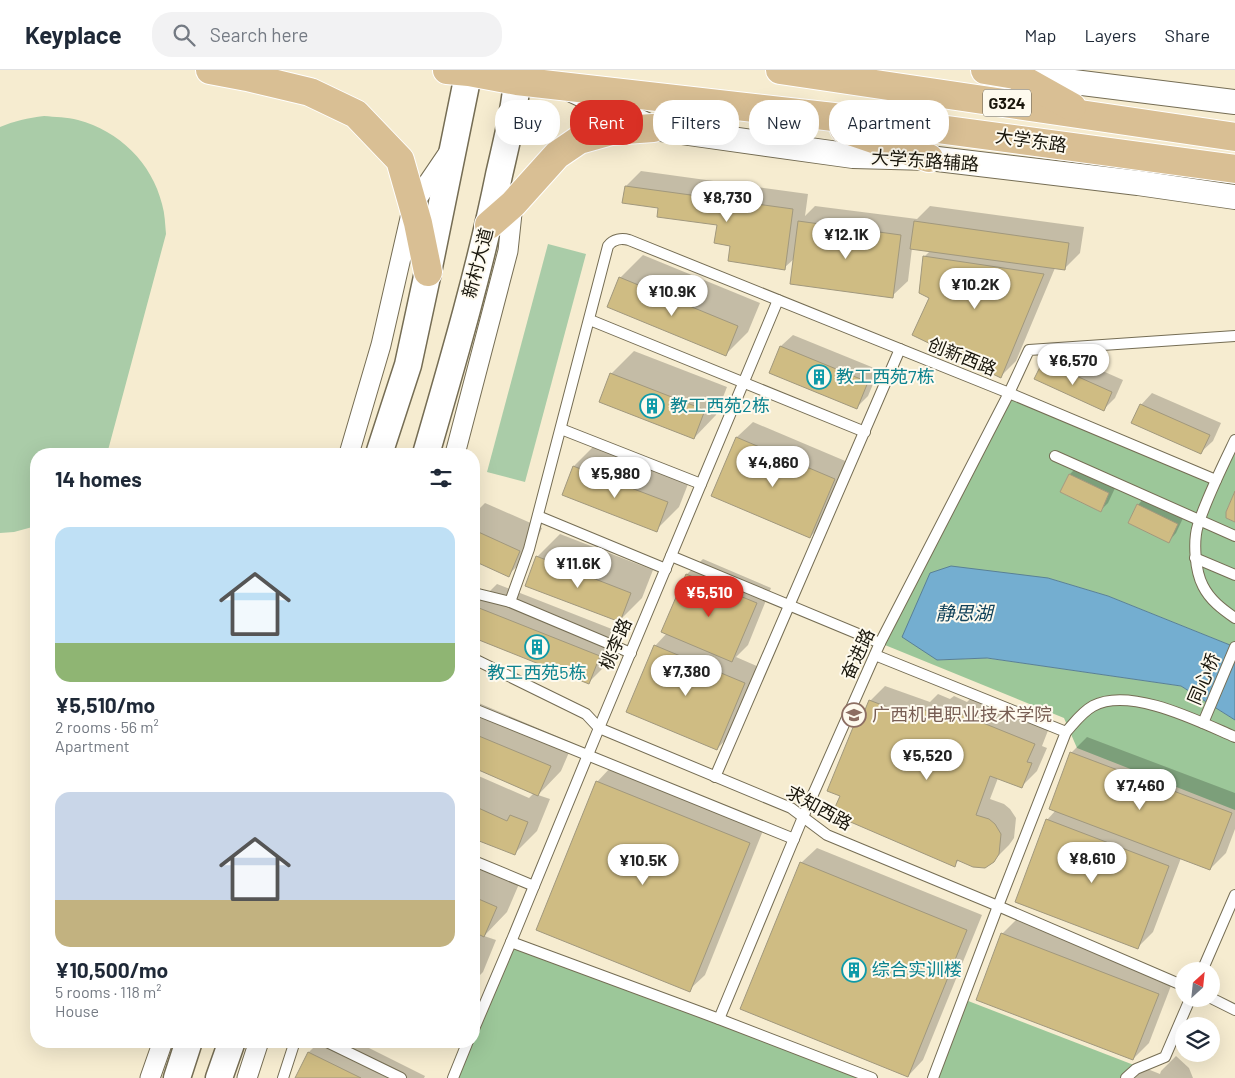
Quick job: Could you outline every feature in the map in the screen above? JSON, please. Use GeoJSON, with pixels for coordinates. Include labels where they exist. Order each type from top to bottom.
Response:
{"type":"FeatureCollection","features":[{"type":"Feature","properties":{"kind":"main road"},"geometry":{"type":"LineString","coordinates":[[210,70],[310,92],[356,114],[400,160],[418,223],[428,272]]}},
{"type":"Feature","properties":{"kind":"main road","name":"大学东路"},"geometry":{"type":"LineString","coordinates":[[780,70],[1235,137]]}},
{"type":"Feature","properties":{"kind":"main road"},"geometry":{"type":"LineString","coordinates":[[985,70],[1015,75],[1086,115]]}},
{"type":"Feature","properties":{"kind":"main road"},"geometry":{"type":"LineString","coordinates":[[381,448],[408,365],[428,272],[454,144],[462,71]]}},
{"type":"Feature","properties":{"kind":"main road","name":"大学东路"},"geometry":{"type":"LineString","coordinates":[[462,71],[518,76],[563,86],[749,107]]}},
{"type":"Feature","properties":{"kind":"main road","name":"新村大道"},"geometry":{"type":"LineString","coordinates":[[428,448],[489,224],[518,76]]}},
{"type":"Feature","properties":{"kind":"main road","name":"大学东路"},"geometry":{"type":"LineString","coordinates":[[819,115],[1235,169]]}},
{"type":"Feature","properties":{"kind":"main road"},"geometry":{"type":"LineString","coordinates":[[819,120],[929,158]]}},
{"type":"Feature","properties":{"kind":"main road"},"geometry":{"type":"LineString","coordinates":[[489,224],[513,204],[557,155],[579,140],[611,130],[653,128]]}},
{"type":"Feature","properties":{"kind":"main road"},"geometry":{"type":"LineString","coordinates":[[177,1078],[187,1048]]}},
{"type":"Feature","properties":{"kind":"main road"},"geometry":{"type":"LineString","coordinates":[[220,1078],[230,1048]]}},
{"type":"Feature","properties":{"kind":"street"},"geometry":{"type":"LineString","coordinates":[[1015,75],[1235,102]]}},
{"type":"Feature","properties":{"kind":"street","name":"大学东路辅路"},"geometry":{"type":"LineString","coordinates":[[563,86],[653,128]]}},
{"type":"Feature","properties":{"kind":"street","name":"大学东路辅路"},"geometry":{"type":"LineString","coordinates":[[739,140],[853,156],[929,158],[1138,183],[1235,197]]}},
{"type":"Feature","properties":{"kind":"street"},"geometry":{"type":"LineString","coordinates":[[351,448],[381,345],[413,206],[454,144]]}},
{"type":"Feature","properties":{"kind":"street"},"geometry":{"type":"LineString","coordinates":[[457,448],[508,251],[513,204],[500,169]]}},
{"type":"Feature","properties":{"kind":"street"},"geometry":{"type":"LineString","coordinates":[[150,1078],[160,1048]]}},
{"type":"Feature","properties":{"kind":"street"},"geometry":{"type":"LineString","coordinates":[[246,1078],[257,1048]]}},
{"type":"Feature","properties":{"kind":"lane","name":"创新西路"},"geometry":{"type":"LineString","coordinates":[[590,320],[608,246],[612,242],[623,239],[629,240],[1009,393],[1216,480]]}},
{"type":"Feature","properties":{"kind":"lane","name":"桃李路"},"geometry":{"type":"LineString","coordinates":[[480,1008],[511,942],[778,300]]}},
{"type":"Feature","properties":{"kind":"lane"},"geometry":{"type":"LineString","coordinates":[[510,602],[529,549],[590,320],[865,432]]}},
{"type":"Feature","properties":{"kind":"lane","name":"奋进路"},"geometry":{"type":"LineString","coordinates":[[719,1019],[803,817],[875,654],[1009,393],[1029,350],[1152,340],[1235,336]]}},
{"type":"Feature","properties":{"kind":"lane"},"geometry":{"type":"LineString","coordinates":[[715,777],[900,349]]}},
{"type":"Feature","properties":{"kind":"lane"},"geometry":{"type":"LineString","coordinates":[[561,429],[701,484]]}},
{"type":"Feature","properties":{"kind":"lane"},"geometry":{"type":"LineString","coordinates":[[1234,445],[1216,480],[1197,527],[1195,558],[1202,585],[1216,604],[1235,618]]}},
{"type":"Feature","properties":{"kind":"lane"},"geometry":{"type":"LineString","coordinates":[[1054,456],[1235,536]]}},
{"type":"Feature","properties":{"kind":"lane"},"geometry":{"type":"LineString","coordinates":[[538,516],[666,569]]}},
{"type":"Feature","properties":{"kind":"lane"},"geometry":{"type":"LineString","coordinates":[[671,556],[880,644]]}},
{"type":"Feature","properties":{"kind":"lane"},"geometry":{"type":"LineString","coordinates":[[1195,558],[1235,575]]}},
{"type":"Feature","properties":{"kind":"lane"},"geometry":{"type":"LineString","coordinates":[[480,594],[510,602],[631,652]]}},
{"type":"Feature","properties":{"kind":"lane","name":"同心桥"},"geometry":{"type":"LineString","coordinates":[[1203,723],[1235,647]]}},
{"type":"Feature","properties":{"kind":"lane"},"geometry":{"type":"LineString","coordinates":[[875,654],[1066,732]]}},
{"type":"Feature","properties":{"kind":"lane","name":"求知西路"},"geometry":{"type":"LineString","coordinates":[[480,662],[586,714],[599,728],[790,808],[828,835],[1175,982]]}},
{"type":"Feature","properties":{"kind":"lane"},"geometry":{"type":"LineString","coordinates":[[933,1078],[1066,732],[1082,713],[1095,705],[1108,701],[1137,701],[1159,706],[1235,737]]}},
{"type":"Feature","properties":{"kind":"lane"},"geometry":{"type":"LineString","coordinates":[[480,711],[794,839]]}},
{"type":"Feature","properties":{"kind":"lane"},"geometry":{"type":"LineString","coordinates":[[480,864],[534,886]]}},
{"type":"Feature","properties":{"kind":"lane"},"geometry":{"type":"LineString","coordinates":[[1206,962],[1235,895]]}},
{"type":"Feature","properties":{"kind":"lane"},"geometry":{"type":"LineString","coordinates":[[511,942],[872,1078]]}},
{"type":"Feature","properties":{"kind":"lane"},"geometry":{"type":"LineString","coordinates":[[1220,1002],[1235,1010]]}},
{"type":"Feature","properties":{"kind":"lane"},"geometry":{"type":"LineString","coordinates":[[1126,1078],[1136,1069],[1166,1057],[1186,1008]]}},
{"type":"Feature","properties":{"kind":"lane"},"geometry":{"type":"LineString","coordinates":[[283,1078],[293,1048]]}},
{"type":"Feature","properties":{"kind":"lane"},"geometry":{"type":"LineString","coordinates":[[339,1048],[401,1078]]}},
{"type":"Feature","properties":{"kind":"lane"},"geometry":{"type":"LineString","coordinates":[[453,1078],[465,1048]]}},
{"type":"Feature","properties":{"kind":"green space"},"geometry":{"type":"Polygon","coordinates":[[[44,116],[74,119],[93,125],[120,141],[142,162],[157,189],[164,212],[166,234],[109,448],[30,448],[30,528],[0,533],[0,127],[21,120],[44,116]]]}},
{"type":"Feature","properties":{"kind":"green space"},"geometry":{"type":"Polygon","coordinates":[[[548,244],[586,254],[525,482],[487,472],[548,244]]]}},
{"type":"Feature","properties":{"kind":"green space"},"geometry":{"type":"Polygon","coordinates":[[[1009,393],[1216,480],[1235,448],[1235,491],[1226,512],[1226,518],[1235,522],[1235,647],[1108,596],[1048,578],[937,660],[986,658],[1181,686],[1235,720],[1235,810],[1077,748],[1064,718],[880,643],[1009,393]],[[1069,474],[1060,492],[1101,512],[1109,493],[1069,474]],[[1137,504],[1128,523],[1168,542],[1137,504]]]}},
{"type":"Feature","properties":{"kind":"green space"},"geometry":{"type":"Polygon","coordinates":[[[511,942],[872,1078],[453,1078],[465,1048],[480,1048],[480,1015],[511,942]]]}},
{"type":"Feature","properties":{"kind":"green space"},"geometry":{"type":"Polygon","coordinates":[[[963,999],[1139,1067],[1126,1078],[933,1078],[963,999]]]}},
{"type":"Feature","properties":{"kind":"water","name":"静思湖"},"geometry":{"type":"Polygon","coordinates":[[[951,566],[1048,578],[1108,596],[1235,647],[1235,720],[1181,686],[987,658],[937,660],[902,637],[930,573],[951,566]]]}},
{"type":"Feature","properties":{"kind":"building"},"geometry":{"type":"Polygon","coordinates":[[[625,186],[793,209],[785,270],[728,261],[730,246],[714,243],[717,225],[657,217],[658,208],[622,203],[625,186]]]}},
{"type":"Feature","properties":{"kind":"building"},"geometry":{"type":"Polygon","coordinates":[[[798,221],[901,235],[893,298],[790,284],[798,221]]]}},
{"type":"Feature","properties":{"kind":"building"},"geometry":{"type":"Polygon","coordinates":[[[914,221],[1069,243],[1065,270],[910,249],[914,221]]]}},
{"type":"Feature","properties":{"kind":"building"},"geometry":{"type":"Polygon","coordinates":[[[923,256],[1044,274],[1001,378],[912,335],[929,298],[919,293],[923,256]]]}},
{"type":"Feature","properties":{"kind":"building"},"geometry":{"type":"Polygon","coordinates":[[[619,277],[738,326],[726,356],[607,307],[619,277]]]}},
{"type":"Feature","properties":{"kind":"building","name":"教工西苑7栋"},"geometry":{"type":"Polygon","coordinates":[[[780,346],[868,382],[857,409],[769,373],[780,346]]]}},
{"type":"Feature","properties":{"kind":"building"},"geometry":{"type":"Polygon","coordinates":[[[1043,361],[1112,392],[1104,411],[1034,379],[1043,361]]]}},
{"type":"Feature","properties":{"kind":"building","name":"教工西苑2栋"},"geometry":{"type":"Polygon","coordinates":[[[610,373],[705,410],[694,439],[599,402],[610,373]]]}},
{"type":"Feature","properties":{"kind":"building"},"geometry":{"type":"Polygon","coordinates":[[[1140,404],[1210,435],[1201,454],[1131,423],[1140,404]]]}},
{"type":"Feature","properties":{"kind":"building"},"geometry":{"type":"Polygon","coordinates":[[[736,437],[835,479],[810,538],[711,496],[736,437]]]}},
{"type":"Feature","properties":{"kind":"building"},"geometry":{"type":"Polygon","coordinates":[[[573,466],[668,502],[657,532],[562,495],[573,466]]]}},
{"type":"Feature","properties":{"kind":"building"},"geometry":{"type":"Polygon","coordinates":[[[1069,474],[1109,493],[1101,512],[1060,492],[1069,474]]]}},
{"type":"Feature","properties":{"kind":"building"},"geometry":{"type":"Polygon","coordinates":[[[1235,491],[1235,522],[1226,518],[1226,512],[1235,491]]]}},
{"type":"Feature","properties":{"kind":"building"},"geometry":{"type":"Polygon","coordinates":[[[1137,504],[1178,524],[1169,543],[1128,523],[1137,504]]]}},
{"type":"Feature","properties":{"kind":"building"},"geometry":{"type":"Polygon","coordinates":[[[480,533],[520,551],[509,577],[480,564],[480,533]]]}},
{"type":"Feature","properties":{"kind":"building"},"geometry":{"type":"Polygon","coordinates":[[[536,556],[631,593],[620,622],[525,586],[536,556]]]}},
{"type":"Feature","properties":{"kind":"building"},"geometry":{"type":"Polygon","coordinates":[[[686,574],[757,603],[732,662],[661,632],[686,574]]]}},
{"type":"Feature","properties":{"kind":"building","name":"教工西苑5栋"},"geometry":{"type":"Polygon","coordinates":[[[480,608],[600,656],[589,684],[480,640],[480,608]]]}},
{"type":"Feature","properties":{"kind":"building"},"geometry":{"type":"Polygon","coordinates":[[[654,645],[745,683],[717,750],[626,712],[654,645]]]}},
{"type":"Feature","properties":{"kind":"building"},"geometry":{"type":"Polygon","coordinates":[[[869,700],[916,718],[921,708],[936,715],[937,711],[953,718],[956,712],[1035,744],[1027,762],[1032,763],[1022,788],[990,776],[976,815],[989,819],[995,824],[1001,834],[999,854],[994,862],[985,868],[973,867],[957,860],[955,867],[832,814],[840,796],[827,791],[854,725],[858,727],[869,700]]]}},
{"type":"Feature","properties":{"kind":"building"},"geometry":{"type":"Polygon","coordinates":[[[480,736],[551,766],[538,796],[480,771],[480,736]]]}},
{"type":"Feature","properties":{"kind":"building"},"geometry":{"type":"Polygon","coordinates":[[[1070,752],[1232,813],[1210,870],[1049,809],[1070,752]]]}},
{"type":"Feature","properties":{"kind":"building"},"geometry":{"type":"Polygon","coordinates":[[[596,781],[750,843],[690,992],[536,930],[596,781]]]}},
{"type":"Feature","properties":{"kind":"building"},"geometry":{"type":"Polygon","coordinates":[[[480,809],[507,821],[510,815],[528,822],[515,855],[480,841],[480,809]]]}},
{"type":"Feature","properties":{"kind":"building"},"geometry":{"type":"Polygon","coordinates":[[[1046,819],[1169,866],[1138,949],[1015,902],[1046,819]]]}},
{"type":"Feature","properties":{"kind":"building","name":"综合实训楼"},"geometry":{"type":"Polygon","coordinates":[[[800,862],[967,930],[908,1077],[740,1009],[800,862]]]}},
{"type":"Feature","properties":{"kind":"building"},"geometry":{"type":"Polygon","coordinates":[[[480,900],[497,907],[484,937],[480,935],[480,900]]]}},
{"type":"Feature","properties":{"kind":"building"},"geometry":{"type":"Polygon","coordinates":[[[1001,933],[1159,994],[1133,1060],[976,1000],[1001,933]]]}},
{"type":"Feature","properties":{"kind":"building"},"geometry":{"type":"Polygon","coordinates":[[[308,1052],[361,1078],[295,1078],[308,1052]]]}},
{"type":"Feature","properties":{"kind":"place","name":"教工西苑7栋"},"geometry":{"type":"Point","coordinates":[819,377]}},
{"type":"Feature","properties":{"kind":"place","name":"教工西苑2栋"},"geometry":{"type":"Point","coordinates":[652,406]}},
{"type":"Feature","properties":{"kind":"place","name":"教工西苑5栋"},"geometry":{"type":"Point","coordinates":[537,647]}},
{"type":"Feature","properties":{"kind":"place","name":"广西机电职业技术学院"},"geometry":{"type":"Point","coordinates":[854,715]}},
{"type":"Feature","properties":{"kind":"place","name":"综合实训楼"},"geometry":{"type":"Point","coordinates":[854,970]}}]}
